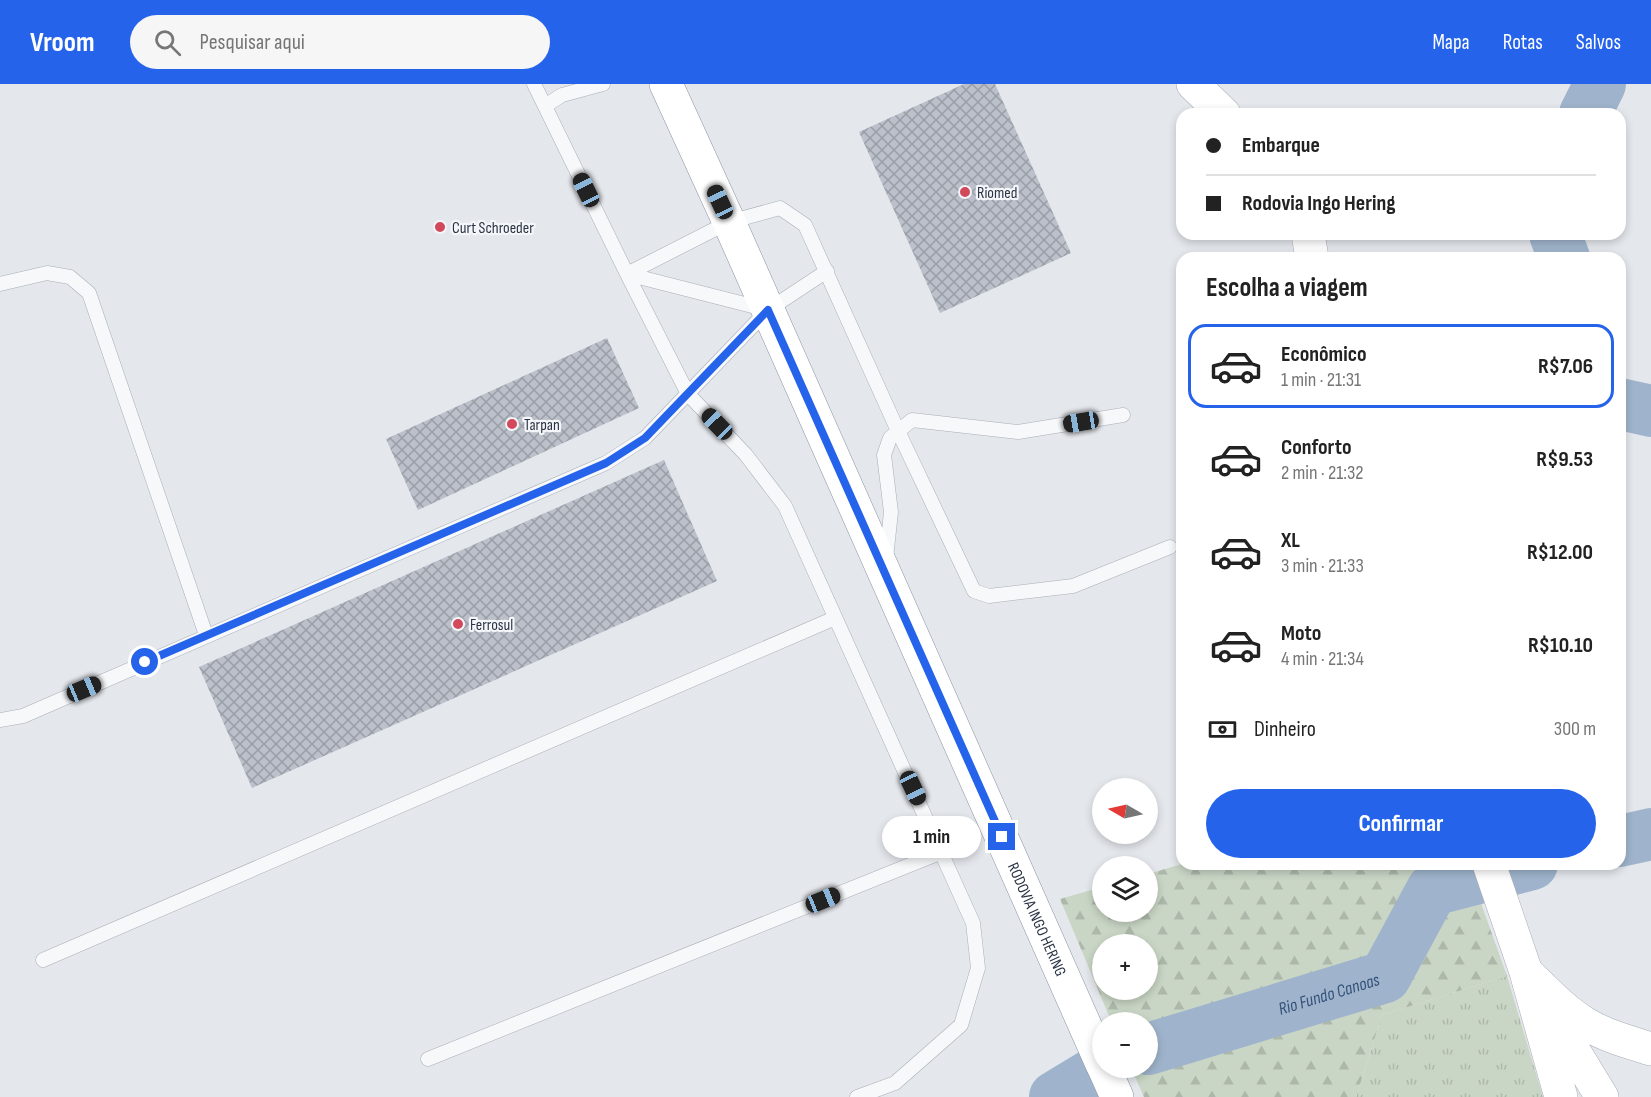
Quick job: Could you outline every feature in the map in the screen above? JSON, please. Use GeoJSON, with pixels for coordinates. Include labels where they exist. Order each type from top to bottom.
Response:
{"type":"FeatureCollection","features":[{"type":"Feature","properties":{"kind":"main road","name":"RODOVIA INGO HERING"},"geometry":{"type":"LineString","coordinates":[[666,84],[1092,1041]]}},
{"type":"Feature","properties":{"kind":"main road"},"geometry":{"type":"LineString","coordinates":[[1193,84],[1218,108]]}},
{"type":"Feature","properties":{"kind":"main road"},"geometry":{"type":"LineString","coordinates":[[1494,879],[1526,972],[1561,1097]]}},
{"type":"Feature","properties":{"kind":"main road"},"geometry":{"type":"LineString","coordinates":[[1526,972],[1569,1012],[1587,1024],[1610,1035],[1651,1048]]}},
{"type":"Feature","properties":{"kind":"main road"},"geometry":{"type":"LineString","coordinates":[[1526,972],[1602,1097]]}},
{"type":"Feature","properties":{"kind":"main road"},"geometry":{"type":"LineString","coordinates":[[1109,1078],[1118,1097]]}},
{"type":"Feature","properties":{"kind":"lane"},"geometry":{"type":"LineString","coordinates":[[534,84],[688,394],[746,455],[785,506],[974,923],[978,968],[961,1025],[895,1083],[857,1097]]}},
{"type":"Feature","properties":{"kind":"lane"},"geometry":{"type":"LineString","coordinates":[[545,106],[563,90],[603,84]]}},
{"type":"Feature","properties":{"kind":"lane"},"geometry":{"type":"LineString","coordinates":[[627,274],[729,222],[780,208],[805,225],[898,431],[974,591],[988,596],[1073,586],[1170,547]]}},
{"type":"Feature","properties":{"kind":"lane"},"geometry":{"type":"LineString","coordinates":[[0,720],[23,716],[606,463],[645,438],[768,310],[827,271]]}},
{"type":"Feature","properties":{"kind":"lane"},"geometry":{"type":"LineString","coordinates":[[0,284],[47,273],[70,277],[89,293],[207,636]]}},
{"type":"Feature","properties":{"kind":"lane"},"geometry":{"type":"LineString","coordinates":[[627,274],[768,310]]}},
{"type":"Feature","properties":{"kind":"lane"},"geometry":{"type":"LineString","coordinates":[[884,572],[891,512],[884,455],[890,438],[912,420],[1018,432],[1123,416]]}},
{"type":"Feature","properties":{"kind":"lane"},"geometry":{"type":"LineString","coordinates":[[43,960],[835,618]]}},
{"type":"Feature","properties":{"kind":"lane"},"geometry":{"type":"LineString","coordinates":[[428,1059],[942,852]]}},
{"type":"Feature","properties":{"kind":"green space"},"geometry":{"type":"Polygon","coordinates":[[[1176,866],[1176,870],[1469,870],[1507,976],[1382,1015],[1356,1097],[1144,1097],[1135,1078],[1158,1078],[1158,1012],[1107,1012],[1102,1000],[1158,1000],[1158,934],[1092,934],[1092,975],[1060,899],[1092,890],[1092,922],[1158,922],[1158,871],[1176,866]]]}},
{"type":"Feature","properties":{"kind":"green space"},"geometry":{"type":"Polygon","coordinates":[[[1507,976],[1543,1097],[1356,1097],[1382,1015],[1507,976]]]}},
{"type":"Feature","properties":{"kind":"building","name":"Riomed"},"geometry":{"type":"Polygon","coordinates":[[[964,84],[995,84],[1071,253],[940,313],[859,132],[964,84]]]}},
{"type":"Feature","properties":{"kind":"building","name":"Tarpan"},"geometry":{"type":"Polygon","coordinates":[[[607,338],[639,408],[418,510],[386,439],[607,338]]]}},
{"type":"Feature","properties":{"kind":"building","name":"Ferrosul"},"geometry":{"type":"Polygon","coordinates":[[[664,460],[717,581],[252,788],[199,667],[664,460]]]}},
{"type":"Feature","properties":{"kind":"waterway","name":"Rio Fundo Canoas"},"geometry":{"type":"LineString","coordinates":[[1588,108],[1600,84]]}},
{"type":"Feature","properties":{"kind":"waterway","name":"Rio Fundo Canoas"},"geometry":{"type":"LineString","coordinates":[[1557,240],[1562,252]]}},
{"type":"Feature","properties":{"kind":"waterway","name":"Rio Fundo Canoas"},"geometry":{"type":"LineString","coordinates":[[1626,405],[1651,411]]}},
{"type":"Feature","properties":{"kind":"waterway","name":"Rio Fundo Canoas"},"geometry":{"type":"LineString","coordinates":[[1626,840],[1651,834]]}},
{"type":"Feature","properties":{"kind":"waterway","name":"Rio Fundo Canoas"},"geometry":{"type":"LineString","coordinates":[[1158,1046],[1385,977],[1432,890],[1509,870]]}},
{"type":"Feature","properties":{"kind":"waterway","name":"Rio Fundo Canoas"},"geometry":{"type":"LineString","coordinates":[[1055,1097],[1092,1075]]}},
{"type":"Feature","properties":{"kind":"place","name":"Riomed"},"geometry":{"type":"Point","coordinates":[965,192]}},
{"type":"Feature","properties":{"kind":"place","name":"Curt Schroeder"},"geometry":{"type":"Point","coordinates":[440,227]}},
{"type":"Feature","properties":{"kind":"place","name":"Tarpan"},"geometry":{"type":"Point","coordinates":[512,424]}},
{"type":"Feature","properties":{"kind":"place","name":"Ferrosul"},"geometry":{"type":"Point","coordinates":[458,624]}},
{"type":"Feature","properties":{"kind":"route"},"geometry":{"type":"LineString","coordinates":[[145,662],[606,463],[645,438],[768,310],[1002,837]]}}]}
